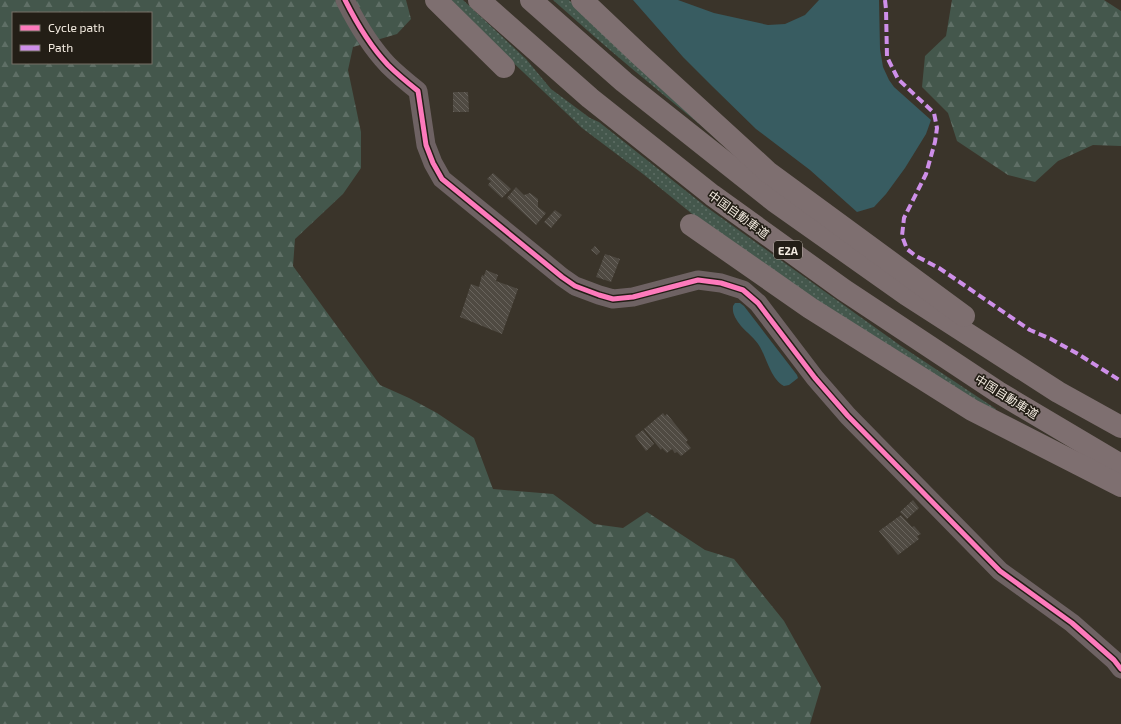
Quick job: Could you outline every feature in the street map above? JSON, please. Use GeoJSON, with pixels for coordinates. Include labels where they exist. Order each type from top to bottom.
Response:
{"type":"FeatureCollection","features":[{"type":"Feature","properties":{"kind":"highway"},"geometry":{"type":"LineString","coordinates":[[436,0],[504,67]]}},
{"type":"Feature","properties":{"kind":"highway","name":"中国自動車道"},"geometry":{"type":"LineString","coordinates":[[479,0],[590,98],[712,196],[844,290],[998,392],[1121,466]]}},
{"type":"Feature","properties":{"kind":"highway","name":"E2A"},"geometry":{"type":"LineString","coordinates":[[531,0],[624,82],[774,201],[907,295],[1058,392],[1121,427]]}},
{"type":"Feature","properties":{"kind":"highway"},"geometry":{"type":"LineString","coordinates":[[582,0],[768,172],[1006,347],[1058,392]]}},
{"type":"Feature","properties":{"kind":"highway"},"geometry":{"type":"LineString","coordinates":[[691,225],[810,308],[972,410],[1121,486]]}},
{"type":"Feature","properties":{"kind":"street"},"geometry":{"type":"LineString","coordinates":[[345,0],[358,24],[387,64],[418,92],[426,145],[433,163],[442,179],[562,277],[575,286],[599,295],[613,299],[633,297],[698,280],[721,283],[743,290],[758,304],[815,378],[848,416],[1000,571],[1072,623],[1114,660],[1121,669]]}},
{"type":"Feature","properties":{"kind":"green space"},"geometry":{"type":"Polygon","coordinates":[[[0,0],[406,0],[411,19],[397,34],[353,47],[348,70],[361,132],[361,168],[343,194],[295,239],[293,266],[380,385],[437,413],[474,438],[493,489],[553,494],[594,524],[623,528],[647,512],[705,550],[734,559],[784,621],[821,687],[810,724],[0,724],[0,0]]]}},
{"type":"Feature","properties":{"kind":"green space"},"geometry":{"type":"Polygon","coordinates":[[[447,0],[463,0],[526,59],[551,89],[590,118],[599,122],[705,206],[901,346],[996,409],[994,412],[903,361],[718,235],[643,174],[582,128],[447,0]]]}},
{"type":"Feature","properties":{"kind":"green space"},"geometry":{"type":"Polygon","coordinates":[[[553,0],[569,0],[709,132],[591,34],[553,0]]]}},
{"type":"Feature","properties":{"kind":"green space"},"geometry":{"type":"Polygon","coordinates":[[[952,0],[1104,0],[1121,11],[1121,146],[1093,145],[1058,161],[1035,182],[1008,175],[957,141],[948,113],[922,87],[925,56],[946,36],[952,0]]]}},
{"type":"Feature","properties":{"kind":"water"},"geometry":{"type":"Polygon","coordinates":[[[633,0],[678,0],[714,13],[768,25],[785,24],[805,15],[819,0],[879,0],[880,49],[883,67],[894,87],[931,120],[926,134],[905,168],[886,194],[874,207],[857,212],[810,170],[756,129],[683,57],[633,0]]]}},
{"type":"Feature","properties":{"kind":"water"},"geometry":{"type":"Polygon","coordinates":[[[735,303],[740,303],[744,306],[797,375],[798,378],[789,385],[784,386],[776,379],[758,344],[741,326],[733,312],[733,306],[735,303]]]}},
{"type":"Feature","properties":{"kind":"building"},"geometry":{"type":"Polygon","coordinates":[[[453,92],[468,92],[469,112],[453,112],[453,92]]]}},
{"type":"Feature","properties":{"kind":"building"},"geometry":{"type":"Polygon","coordinates":[[[493,173],[511,189],[502,198],[488,185],[491,181],[487,179],[493,173]]]}},
{"type":"Feature","properties":{"kind":"building"},"geometry":{"type":"Polygon","coordinates":[[[516,187],[524,195],[530,193],[538,199],[538,207],[546,213],[536,225],[507,198],[516,187]]]}},
{"type":"Feature","properties":{"kind":"building"},"geometry":{"type":"Polygon","coordinates":[[[555,210],[562,215],[551,228],[544,222],[555,210]]]}},
{"type":"Feature","properties":{"kind":"building"},"geometry":{"type":"Polygon","coordinates":[[[595,246],[600,252],[597,255],[591,250],[595,246]]]}},
{"type":"Feature","properties":{"kind":"building"},"geometry":{"type":"Polygon","coordinates":[[[605,254],[620,259],[611,282],[596,277],[605,254]]]}},
{"type":"Feature","properties":{"kind":"building"},"geometry":{"type":"Polygon","coordinates":[[[486,270],[498,275],[496,281],[518,289],[502,334],[460,317],[471,284],[479,287],[482,275],[484,276],[486,270]]]}},
{"type":"Feature","properties":{"kind":"building"},"geometry":{"type":"Polygon","coordinates":[[[663,413],[665,416],[667,414],[688,440],[686,442],[691,448],[681,456],[677,452],[675,453],[672,449],[667,453],[662,448],[661,450],[644,429],[663,413]]]}},
{"type":"Feature","properties":{"kind":"building"},"geometry":{"type":"Polygon","coordinates":[[[643,430],[654,444],[646,451],[635,436],[643,430]]]}},
{"type":"Feature","properties":{"kind":"building"},"geometry":{"type":"Polygon","coordinates":[[[913,500],[919,508],[907,519],[900,512],[913,500]]]}},
{"type":"Feature","properties":{"kind":"building"},"geometry":{"type":"Polygon","coordinates":[[[901,515],[921,534],[917,536],[919,539],[898,555],[879,531],[901,515]]]}},
{"type":"Feature","properties":{"kind":"marked path"},"geometry":{"type":"LineString","coordinates":[[885,0],[887,57],[898,79],[934,113],[937,128],[935,142],[926,174],[904,218],[902,236],[907,249],[916,256],[939,268],[1030,330],[1051,339],[1078,354],[1121,381]]}},
{"type":"Feature","properties":{"kind":"cycle path"},"geometry":{"type":"LineString","coordinates":[[345,0],[364,34],[381,58],[418,91],[426,145],[433,163],[442,179],[562,277],[575,286],[599,295],[613,299],[633,297],[698,280],[721,283],[743,290],[758,303],[815,378],[848,416],[1000,571],[1072,623],[1114,660],[1121,669]]}}]}
